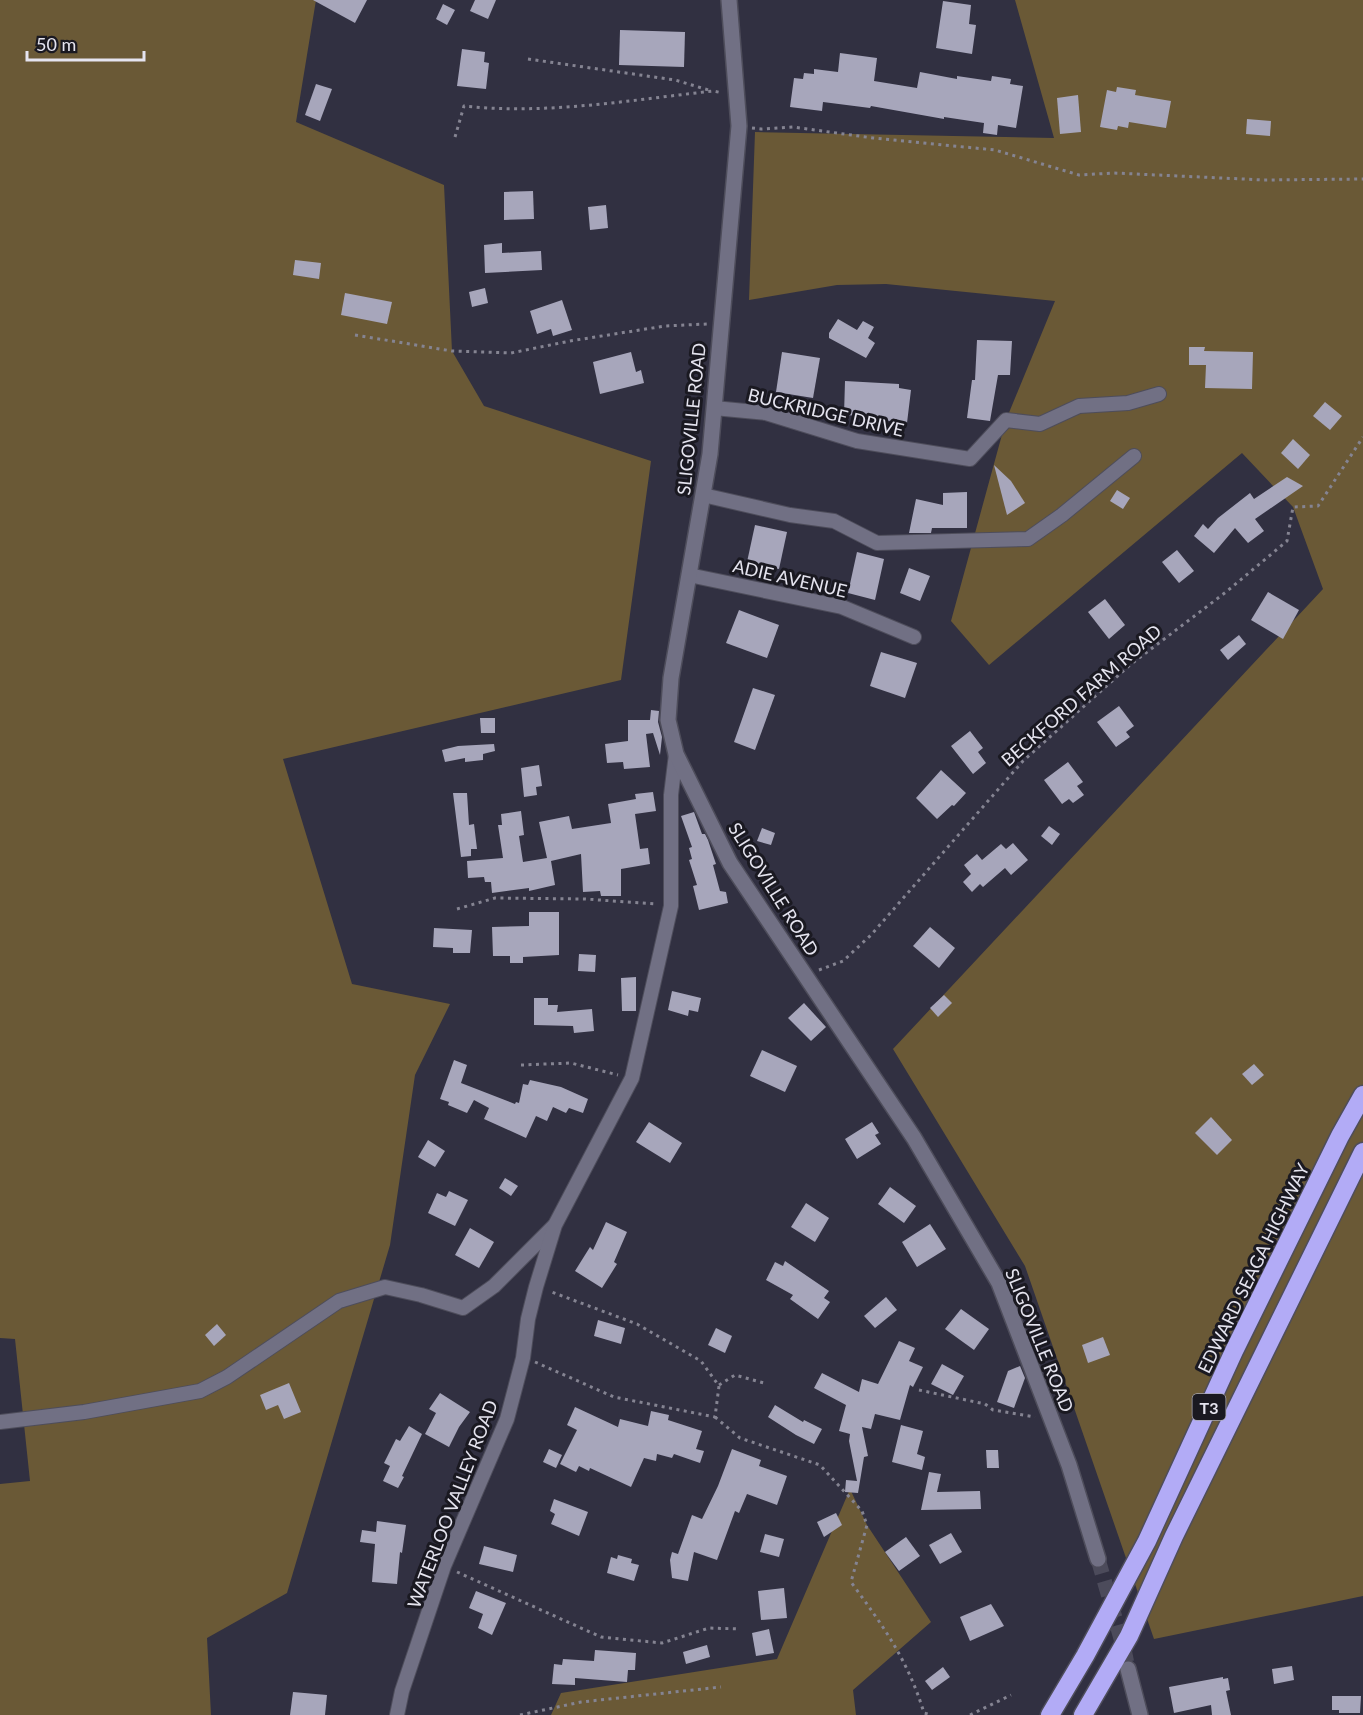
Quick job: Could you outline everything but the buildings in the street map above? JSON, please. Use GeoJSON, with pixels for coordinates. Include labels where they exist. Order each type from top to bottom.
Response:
{"type":"FeatureCollection","features":[{"type":"Feature","properties":{"kind":"highway","name":"EDWARD SEAGA HIGHWAY"},"geometry":{"type":"LineString","coordinates":[[1050,1715],[1085,1656],[1147,1541],[1234,1351],[1340,1136],[1363,1095]]}},
{"type":"Feature","properties":{"kind":"highway","name":"T3"},"geometry":{"type":"LineString","coordinates":[[1083,1715],[1129,1636],[1174,1536],[1363,1152]]}},
{"type":"Feature","properties":{"kind":"street","name":"SLIGOVILLE ROAD"},"geometry":{"type":"LineString","coordinates":[[729,0],[738,126],[710,454],[671,678],[669,720],[676,754],[730,863],[914,1138],[999,1283],[1069,1465],[1098,1559]]}},
{"type":"Feature","properties":{"kind":"street","name":"BUCKRIDGE DRIVE"},"geometry":{"type":"LineString","coordinates":[[714,408],[766,413],[857,441],[970,459],[1006,420],[1041,424],[1079,406],[1128,403],[1159,394]]}},
{"type":"Feature","properties":{"kind":"street"},"geometry":{"type":"LineString","coordinates":[[703,495],[790,515],[834,521],[877,543],[1028,539],[1062,515],[1134,456]]}},
{"type":"Feature","properties":{"kind":"street","name":"ADIE AVENUE"},"geometry":{"type":"LineString","coordinates":[[689,575],[842,607],[914,637]]}},
{"type":"Feature","properties":{"kind":"street","name":"WATERLOO VALLEY ROAD"},"geometry":{"type":"LineString","coordinates":[[396,1715],[444,1566],[507,1419],[523,1358],[528,1319],[555,1225],[632,1078],[671,906],[670,795],[676,754]]}},
{"type":"Feature","properties":{"kind":"street"},"geometry":{"type":"LineString","coordinates":[[0,1422],[84,1412],[200,1391],[227,1377],[339,1300],[385,1287],[463,1308],[494,1286],[555,1225]]}},
{"type":"Feature","properties":{"kind":"street"},"geometry":{"type":"LineString","coordinates":[[1128,1669],[1140,1715]]}},
{"type":"Feature","properties":{"kind":"path"},"geometry":{"type":"LineString","coordinates":[[528,58],[675,80],[737,96]]}},
{"type":"Feature","properties":{"kind":"path"},"geometry":{"type":"LineString","coordinates":[[455,137],[464,106],[492,109],[569,107],[713,91]]}},
{"type":"Feature","properties":{"kind":"path"},"geometry":{"type":"LineString","coordinates":[[738,126],[761,129],[793,127],[873,138],[994,150],[1079,175],[1114,173],[1264,180],[1363,179]]}},
{"type":"Feature","properties":{"kind":"path"},"geometry":{"type":"LineString","coordinates":[[355,335],[452,351],[511,353],[665,326],[720,324]]}},
{"type":"Feature","properties":{"kind":"path","name":"BECKFORD FARM ROAD"},"geometry":{"type":"LineString","coordinates":[[803,973],[827,969],[843,961],[911,892],[1023,761],[1130,665],[1226,592],[1287,541],[1293,507],[1318,506],[1363,437]]}},
{"type":"Feature","properties":{"kind":"path"},"geometry":{"type":"LineString","coordinates":[[457,909],[495,898],[585,899],[671,906]]}},
{"type":"Feature","properties":{"kind":"path"},"geometry":{"type":"LineString","coordinates":[[521,1065],[571,1064],[632,1078]]}},
{"type":"Feature","properties":{"kind":"path"},"geometry":{"type":"LineString","coordinates":[[536,1287],[637,1324],[701,1360],[719,1386],[715,1417]]}},
{"type":"Feature","properties":{"kind":"path"},"geometry":{"type":"LineString","coordinates":[[523,1358],[543,1364],[614,1398],[715,1417],[740,1438],[820,1465],[862,1511],[867,1525],[851,1582],[891,1637],[915,1683],[924,1713],[932,1715]]}},
{"type":"Feature","properties":{"kind":"path"},"geometry":{"type":"LineString","coordinates":[[719,1386],[735,1375],[764,1383]]}},
{"type":"Feature","properties":{"kind":"path"},"geometry":{"type":"LineString","coordinates":[[919,1390],[986,1404],[993,1410],[1051,1420]]}},
{"type":"Feature","properties":{"kind":"path"},"geometry":{"type":"LineString","coordinates":[[444,1566],[602,1637],[662,1643],[709,1628],[740,1629]]}},
{"type":"Feature","properties":{"kind":"path"},"geometry":{"type":"LineString","coordinates":[[520,1715],[581,1702],[721,1687]]}},
{"type":"Feature","properties":{"kind":"path"},"geometry":{"type":"LineString","coordinates":[[970,1715],[1011,1695]]}},
{"type":"Feature","properties":{"kind":"shaded area"},"geometry":{"type":"Polygon","coordinates":[[[0,0],[316,0],[296,122],[444,185],[452,351],[484,406],[651,461],[621,680],[283,759],[352,984],[450,1004],[415,1075],[390,1245],[287,1593],[207,1638],[211,1715],[0,1715],[0,1484],[30,1481],[15,1339],[0,1338],[0,0]]]}},
{"type":"Feature","properties":{"kind":"shaded area"},"geometry":{"type":"Polygon","coordinates":[[[1015,0],[1363,0],[1363,1596],[1154,1639],[1025,1266],[893,1049],[1323,589],[1293,507],[1242,453],[989,665],[951,621],[1006,420],[1055,301],[886,284],[837,285],[749,300],[755,132],[1054,138],[1015,0]]]}},
{"type":"Feature","properties":{"kind":"shaded area"},"geometry":{"type":"Polygon","coordinates":[[[850,1489],[867,1525],[931,1622],[853,1690],[856,1715],[551,1715],[561,1693],[777,1659],[850,1489]]]}},
{"type":"Feature","properties":{"kind":"tunnel"},"geometry":{"type":"LineString","coordinates":[[1098,1559],[1128,1669]]}}]}
